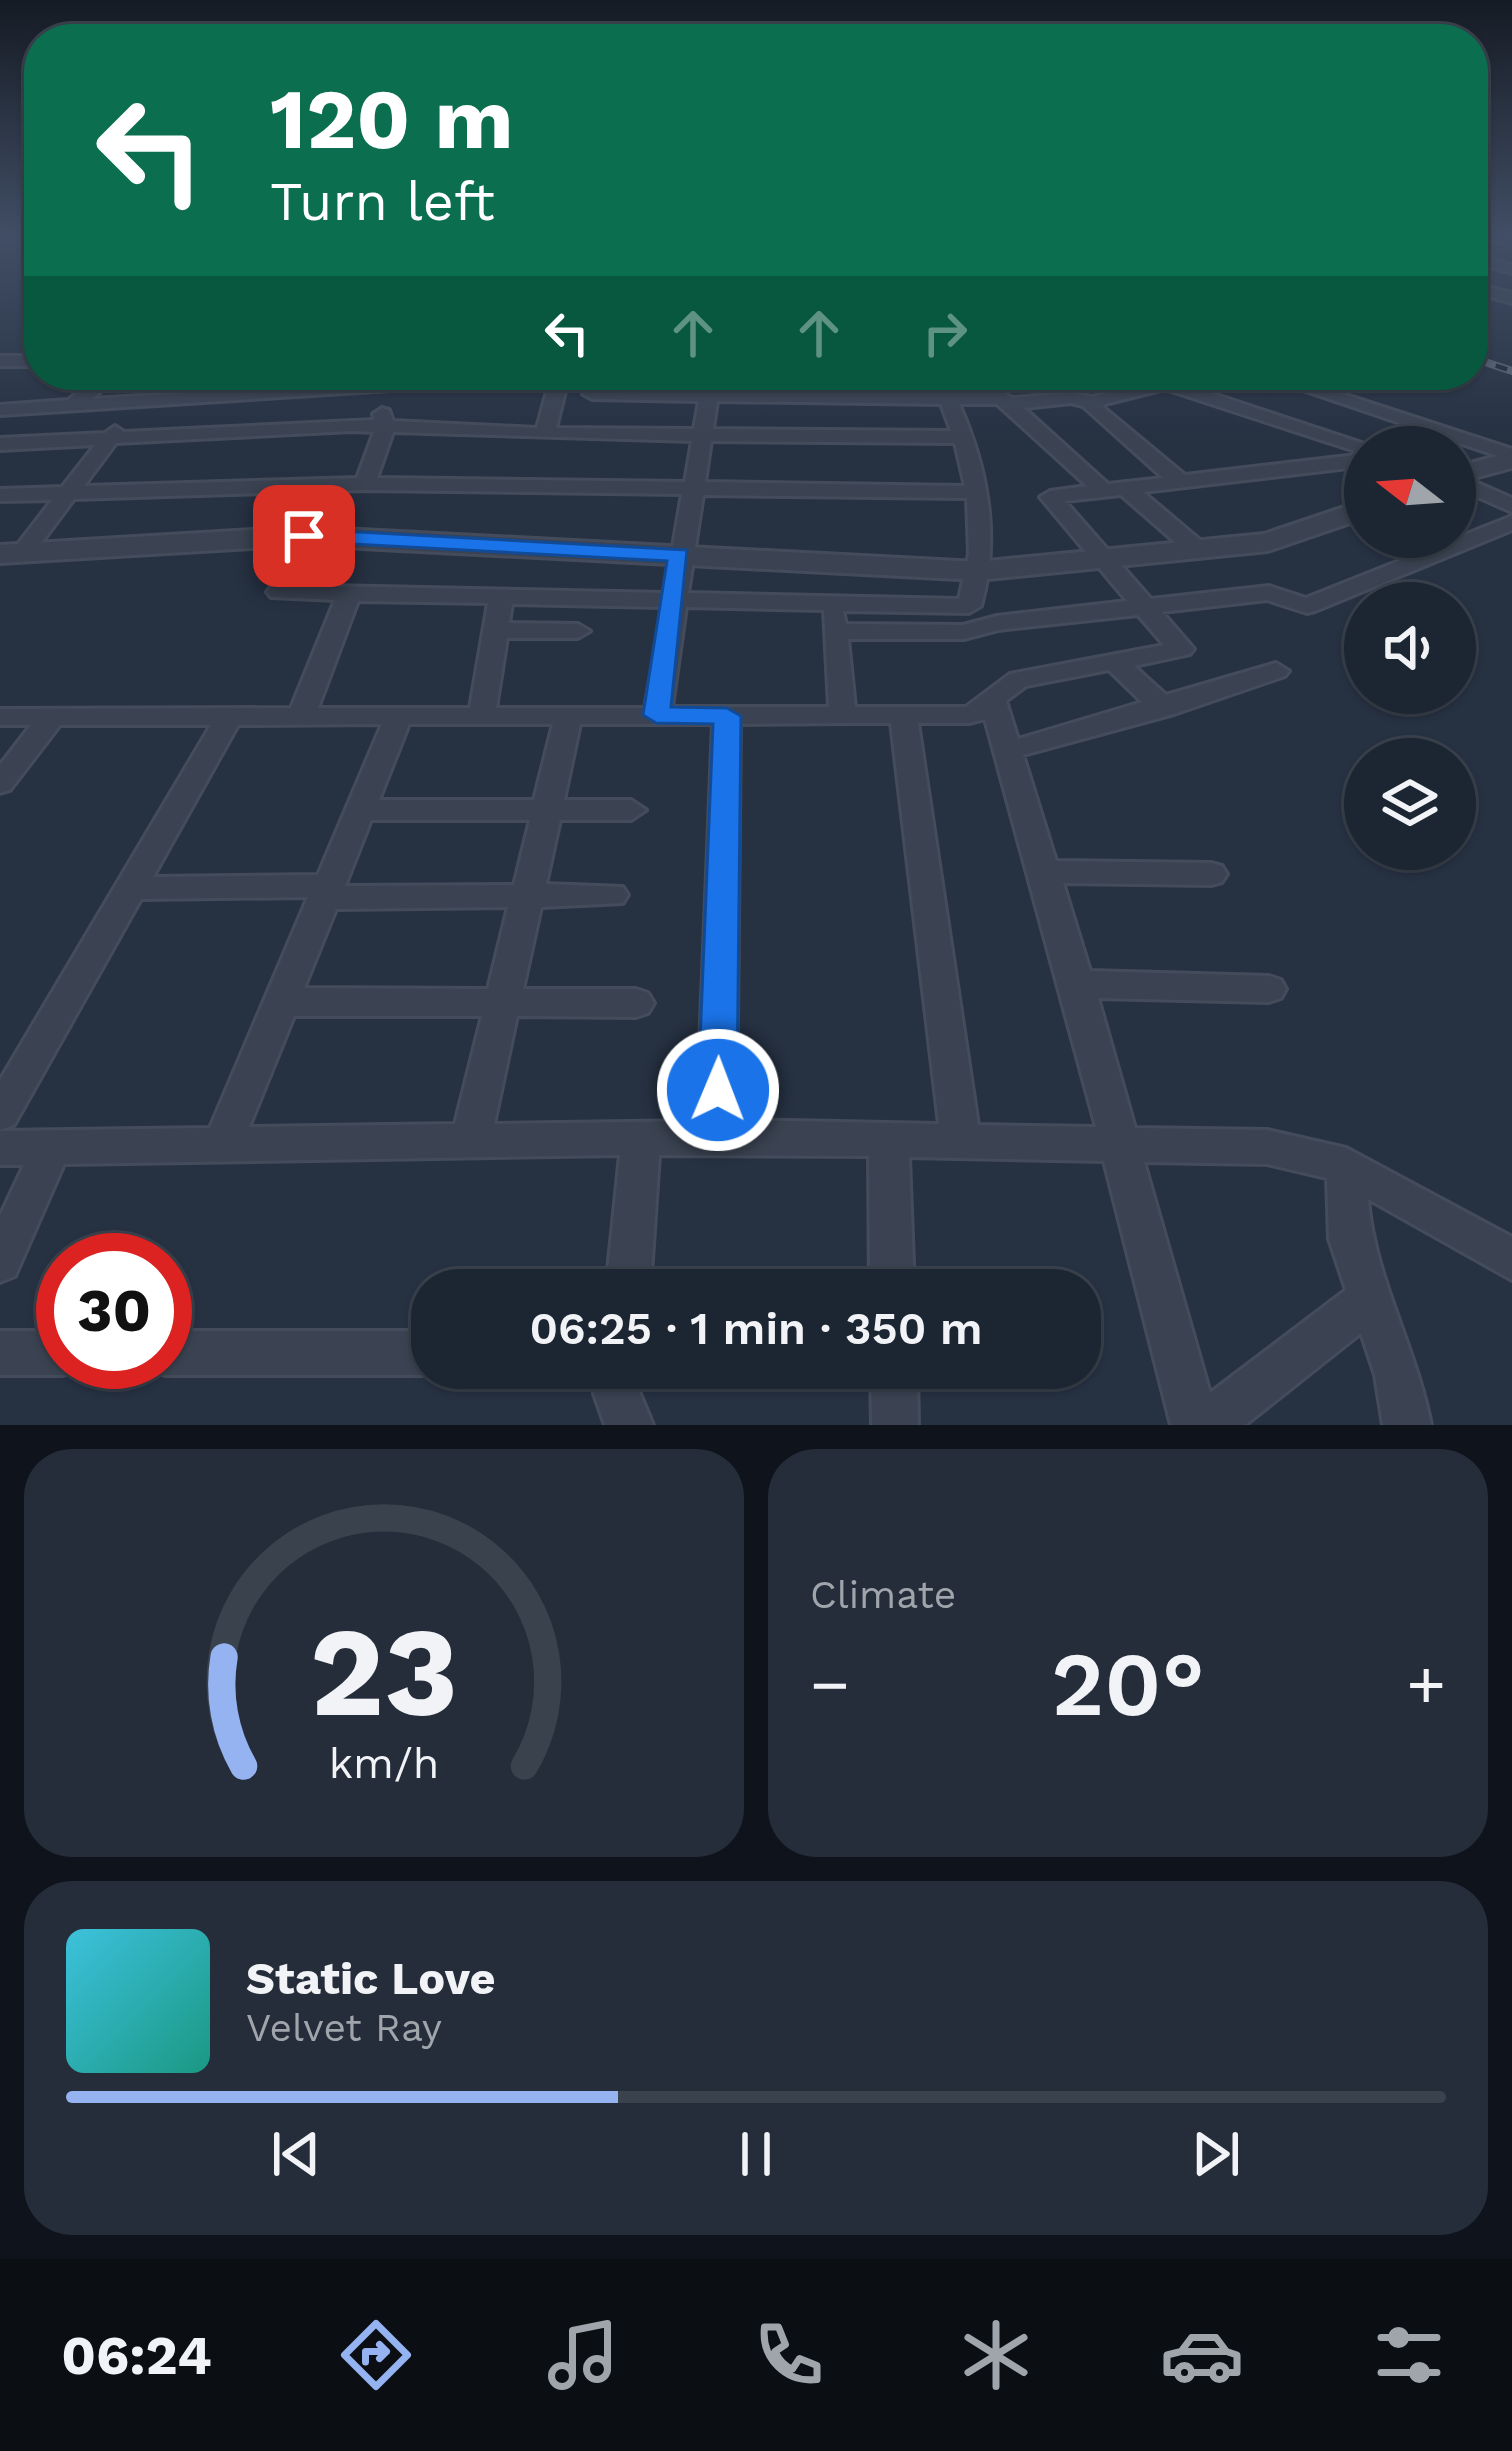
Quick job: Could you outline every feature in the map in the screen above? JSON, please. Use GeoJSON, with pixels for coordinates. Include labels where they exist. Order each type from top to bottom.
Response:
{"type":"FeatureCollection","features":[{"type":"Feature","properties":{"kind":"street"},"geometry":{"type":"LineString","coordinates":[[72,406],[92,390]]}},
{"type":"Feature","properties":{"kind":"street"},"geometry":{"type":"LineString","coordinates":[[263,395],[268,390]]}},
{"type":"Feature","properties":{"kind":"street"},"geometry":{"type":"LineString","coordinates":[[0,410],[347,390]]}},
{"type":"Feature","properties":{"kind":"street"},"geometry":{"type":"LineString","coordinates":[[364,484],[385,428],[380,390]]}},
{"type":"Feature","properties":{"kind":"street"},"geometry":{"type":"LineString","coordinates":[[400,390],[459,396],[485,390]]}},
{"type":"Feature","properties":{"kind":"street"},"geometry":{"type":"LineString","coordinates":[[545,434],[556,390]]}},
{"type":"Feature","properties":{"kind":"street"},"geometry":{"type":"LineString","coordinates":[[592,394],[645,390]]}},
{"type":"Feature","properties":{"kind":"street"},"geometry":{"type":"LineString","coordinates":[[656,715],[710,390]]}},
{"type":"Feature","properties":{"kind":"street"},"geometry":{"type":"LineString","coordinates":[[809,390],[1005,402],[1071,398],[1094,403],[1145,390]]}},
{"type":"Feature","properties":{"kind":"street"},"geometry":{"type":"LineString","coordinates":[[987,390],[1199,551]]}},
{"type":"Feature","properties":{"kind":"street"},"geometry":{"type":"LineString","coordinates":[[1186,390],[1344,441]]}},
{"type":"Feature","properties":{"kind":"street"},"geometry":{"type":"LineString","coordinates":[[1312,390],[1512,458]]}},
{"type":"Feature","properties":{"kind":"street"},"geometry":{"type":"LineString","coordinates":[[438,431],[459,396]]}},
{"type":"Feature","properties":{"kind":"street"},"geometry":{"type":"LineString","coordinates":[[279,592],[969,606],[978,571],[976,492],[966,437],[947,397]]}},
{"type":"Feature","properties":{"kind":"street"},"geometry":{"type":"LineString","coordinates":[[11,553],[69,492],[138,403]]}},
{"type":"Feature","properties":{"kind":"street"},"geometry":{"type":"LineString","coordinates":[[1094,403],[1094,409],[1182,483]]}},
{"type":"Feature","properties":{"kind":"street"},"geometry":{"type":"LineString","coordinates":[[497,433],[509,405]]}},
{"type":"Feature","properties":{"kind":"street"},"geometry":{"type":"LineString","coordinates":[[0,444],[385,428],[966,437]]}},
{"type":"Feature","properties":{"kind":"street"},"geometry":{"type":"LineString","coordinates":[[1476,470],[1512,458]]}},
{"type":"Feature","properties":{"kind":"street"},"geometry":{"type":"LineString","coordinates":[[0,717],[969,715],[1019,680],[1181,649],[1049,498],[1344,463]]}},
{"type":"Feature","properties":{"kind":"street"},"geometry":{"type":"LineString","coordinates":[[0,495],[364,484],[976,492]]}},
{"type":"Feature","properties":{"kind":"street"},"geometry":{"type":"LineString","coordinates":[[1476,488],[1512,506]]}},
{"type":"Feature","properties":{"kind":"street"},"geometry":{"type":"LineString","coordinates":[[11,553],[304,536],[978,571],[1268,542],[1344,515]]}},
{"type":"Feature","properties":{"kind":"street"},"geometry":{"type":"LineString","coordinates":[[834,631],[964,632],[997,622],[1269,593],[1307,606],[1512,522]]}},
{"type":"Feature","properties":{"kind":"street"},"geometry":{"type":"LineString","coordinates":[[301,717],[349,593]]}},
{"type":"Feature","properties":{"kind":"street"},"geometry":{"type":"LineString","coordinates":[[482,714],[501,596]]}},
{"type":"Feature","properties":{"kind":"street"},"geometry":{"type":"LineString","coordinates":[[832,603],[843,718]]}},
{"type":"Feature","properties":{"kind":"street"},"geometry":{"type":"LineString","coordinates":[[496,630],[578,631]]}},
{"type":"Feature","properties":{"kind":"street"},"geometry":{"type":"LineString","coordinates":[[1117,664],[1164,708]]}},
{"type":"Feature","properties":{"kind":"street"},"geometry":{"type":"LineString","coordinates":[[1008,751],[1276,671]]}},
{"type":"Feature","properties":{"kind":"street"},"geometry":{"type":"LineString","coordinates":[[993,701],[1077,984],[1195,1425]]}},
{"type":"Feature","properties":{"kind":"street"},"geometry":{"type":"LineString","coordinates":[[471,1141],[569,713]]}},
{"type":"Feature","properties":{"kind":"street"},"geometry":{"type":"LineString","coordinates":[[0,784],[52,716]]}},
{"type":"Feature","properties":{"kind":"street"},"geometry":{"type":"LineString","coordinates":[[223,1144],[399,716]]}},
{"type":"Feature","properties":{"kind":"street"},"geometry":{"type":"LineString","coordinates":[[716,1137],[727,716]]}},
{"type":"Feature","properties":{"kind":"street"},"geometry":{"type":"LineString","coordinates":[[0,1114],[229,717]]}},
{"type":"Feature","properties":{"kind":"street"},"geometry":{"type":"LineString","coordinates":[[904,718],[962,1141]]}},
{"type":"Feature","properties":{"kind":"street"},"geometry":{"type":"LineString","coordinates":[[361,810],[631,810]]}},
{"type":"Feature","properties":{"kind":"street"},"geometry":{"type":"LineString","coordinates":[[1044,872],[1211,874]]}},
{"type":"Feature","properties":{"kind":"street"},"geometry":{"type":"LineString","coordinates":[[130,888],[612,895]]}},
{"type":"Feature","properties":{"kind":"street"},"geometry":{"type":"LineString","coordinates":[[1077,984],[1269,989]]}},
{"type":"Feature","properties":{"kind":"street"},"geometry":{"type":"LineString","coordinates":[[282,1001],[636,1004]]}},
{"type":"Feature","properties":{"kind":"street"},"geometry":{"type":"LineString","coordinates":[[0,1148],[716,1137],[1268,1147],[1346,1165],[1512,1260]]}},
{"type":"Feature","properties":{"kind":"street"},"geometry":{"type":"LineString","coordinates":[[630,1269],[641,1138]]}},
{"type":"Feature","properties":{"kind":"street"},"geometry":{"type":"LineString","coordinates":[[889,1139],[892,1269]]}},
{"type":"Feature","properties":{"kind":"street"},"geometry":{"type":"LineString","coordinates":[[0,1262],[52,1147]]}},
{"type":"Feature","properties":{"kind":"street"},"geometry":{"type":"LineString","coordinates":[[1346,1165],[1350,1239],[1398,1375],[1407,1425]]}},
{"type":"Feature","properties":{"kind":"street"},"geometry":{"type":"LineString","coordinates":[[1208,1425],[1372,1297]]}},
{"type":"Feature","properties":{"kind":"street"},"geometry":{"type":"LineString","coordinates":[[0,1353],[36,1353]]}},
{"type":"Feature","properties":{"kind":"street"},"geometry":{"type":"LineString","coordinates":[[192,1353],[411,1353]]}},
{"type":"Feature","properties":{"kind":"street"},"geometry":{"type":"LineString","coordinates":[[617,1389],[629,1425]]}},
{"type":"Feature","properties":{"kind":"street"},"geometry":{"type":"LineString","coordinates":[[886,1424],[891,1389]]}},
{"type":"Feature","properties":{"kind":"railway"},"geometry":{"type":"LineString","coordinates":[[1488,363],[1512,371]]}},
{"type":"Feature","properties":{"kind":"route"},"geometry":{"type":"LineString","coordinates":[[304,536],[679,555],[656,715],[727,716],[718,1090]]}}]}
